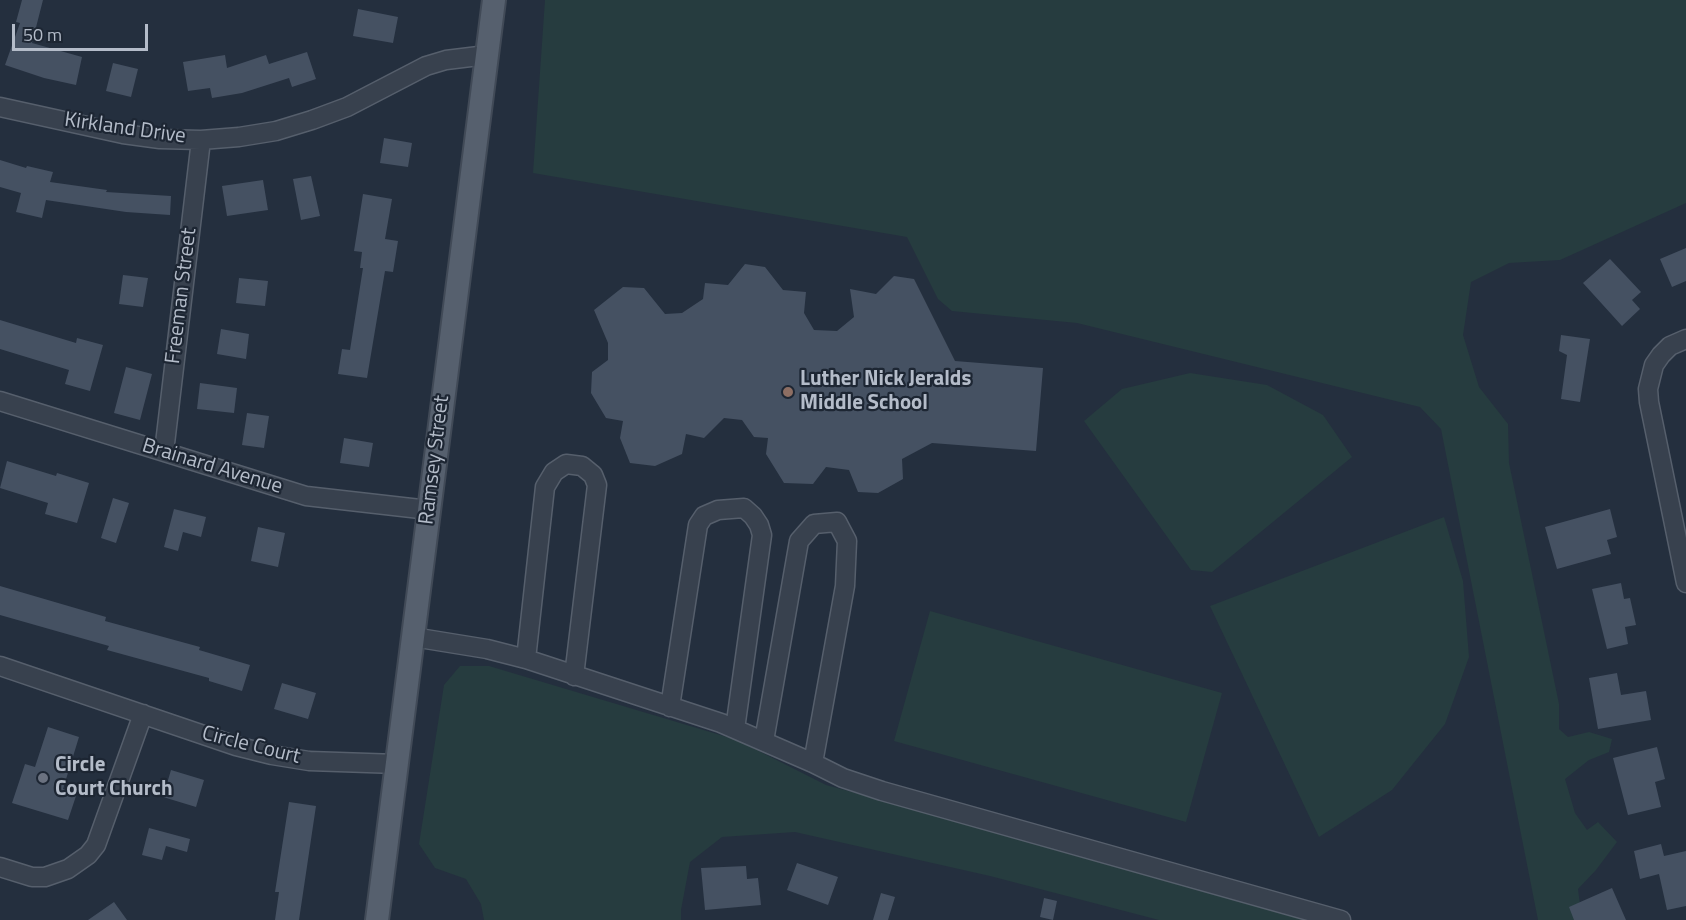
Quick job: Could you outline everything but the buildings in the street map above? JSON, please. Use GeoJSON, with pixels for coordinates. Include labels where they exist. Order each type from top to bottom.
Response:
{"type":"FeatureCollection","features":[{"type":"Feature","properties":{"kind":"main road","name":"Ramsey Street"},"geometry":{"type":"LineString","coordinates":[[377,920],[487,55],[492,0]]}},
{"type":"Feature","properties":{"kind":"street","name":"Kirkland Drive"},"geometry":{"type":"LineString","coordinates":[[0,107],[123,134],[160,139],[201,140],[239,137],[276,131],[347,107],[426,66],[446,60],[487,55]]}},
{"type":"Feature","properties":{"kind":"street","name":"Freeman Street"},"geometry":{"type":"LineString","coordinates":[[164,452],[201,140]]}},
{"type":"Feature","properties":{"kind":"street"},"geometry":{"type":"LineString","coordinates":[[1686,339],[1670,346],[1660,355],[1652,371],[1648,389],[1686,583]]}},
{"type":"Feature","properties":{"kind":"street","name":"Brainard Avenue"},"geometry":{"type":"LineString","coordinates":[[0,401],[306,496],[429,510]]}},
{"type":"Feature","properties":{"kind":"street"},"geometry":{"type":"LineString","coordinates":[[526,659],[545,487],[554,472],[566,464],[582,466],[593,475],[597,485],[574,676]]}},
{"type":"Feature","properties":{"kind":"street"},"geometry":{"type":"LineString","coordinates":[[670,707],[698,525],[704,516],[718,510],[744,508],[753,516],[762,535],[735,729]]}},
{"type":"Feature","properties":{"kind":"street"},"geometry":{"type":"LineString","coordinates":[[764,741],[799,541],[814,524],[837,522],[847,541],[845,586],[813,763]]}},
{"type":"Feature","properties":{"kind":"street"},"geometry":{"type":"LineString","coordinates":[[413,637],[487,649],[526,659],[735,729],[843,778],[882,791],[1341,920]]}},
{"type":"Feature","properties":{"kind":"street","name":"Circle Court"},"geometry":{"type":"LineString","coordinates":[[0,666],[236,746],[272,755],[309,761],[397,764]]}},
{"type":"Feature","properties":{"kind":"street"},"geometry":{"type":"LineString","coordinates":[[0,867],[32,877],[45,877],[68,869],[88,855],[96,845],[143,714]]}},
{"type":"Feature","properties":{"kind":"green space"},"geometry":{"type":"Polygon","coordinates":[[[545,0],[1686,0],[1686,203],[1560,260],[1509,263],[1471,282],[1463,335],[1479,387],[1508,424],[1509,463],[1559,704],[1559,729],[1568,737],[1589,732],[1612,739],[1609,752],[1589,760],[1565,779],[1575,813],[1587,830],[1598,822],[1617,842],[1578,889],[1582,920],[1538,920],[1441,429],[1420,407],[1077,323],[952,311],[938,299],[907,237],[533,173],[545,0]]]}},
{"type":"Feature","properties":{"kind":"green space"},"geometry":{"type":"Polygon","coordinates":[[[1190,373],[1267,385],[1323,415],[1352,457],[1212,572],[1191,570],[1084,421],[1122,389],[1190,373]]]}},
{"type":"Feature","properties":{"kind":"green space"},"geometry":{"type":"Polygon","coordinates":[[[1444,517],[1463,581],[1469,657],[1445,724],[1392,790],[1319,837],[1210,606],[1444,517]]]}},
{"type":"Feature","properties":{"kind":"green space"},"geometry":{"type":"Polygon","coordinates":[[[930,611],[1222,693],[1186,822],[894,741],[930,611]]]}},
{"type":"Feature","properties":{"kind":"green space"},"geometry":{"type":"Polygon","coordinates":[[[460,666],[489,666],[737,740],[826,785],[1329,920],[1159,920],[990,876],[795,832],[722,837],[690,862],[681,920],[484,920],[481,904],[466,879],[435,868],[419,844],[444,685],[460,666]]]}},
{"type":"Feature","properties":{"kind":"place","name":"Luther Nick Jeralds Middle School"},"geometry":{"type":"Point","coordinates":[788,392]}},
{"type":"Feature","properties":{"kind":"place","name":"Circle Court Church"},"geometry":{"type":"Point","coordinates":[43,778]}}]}
